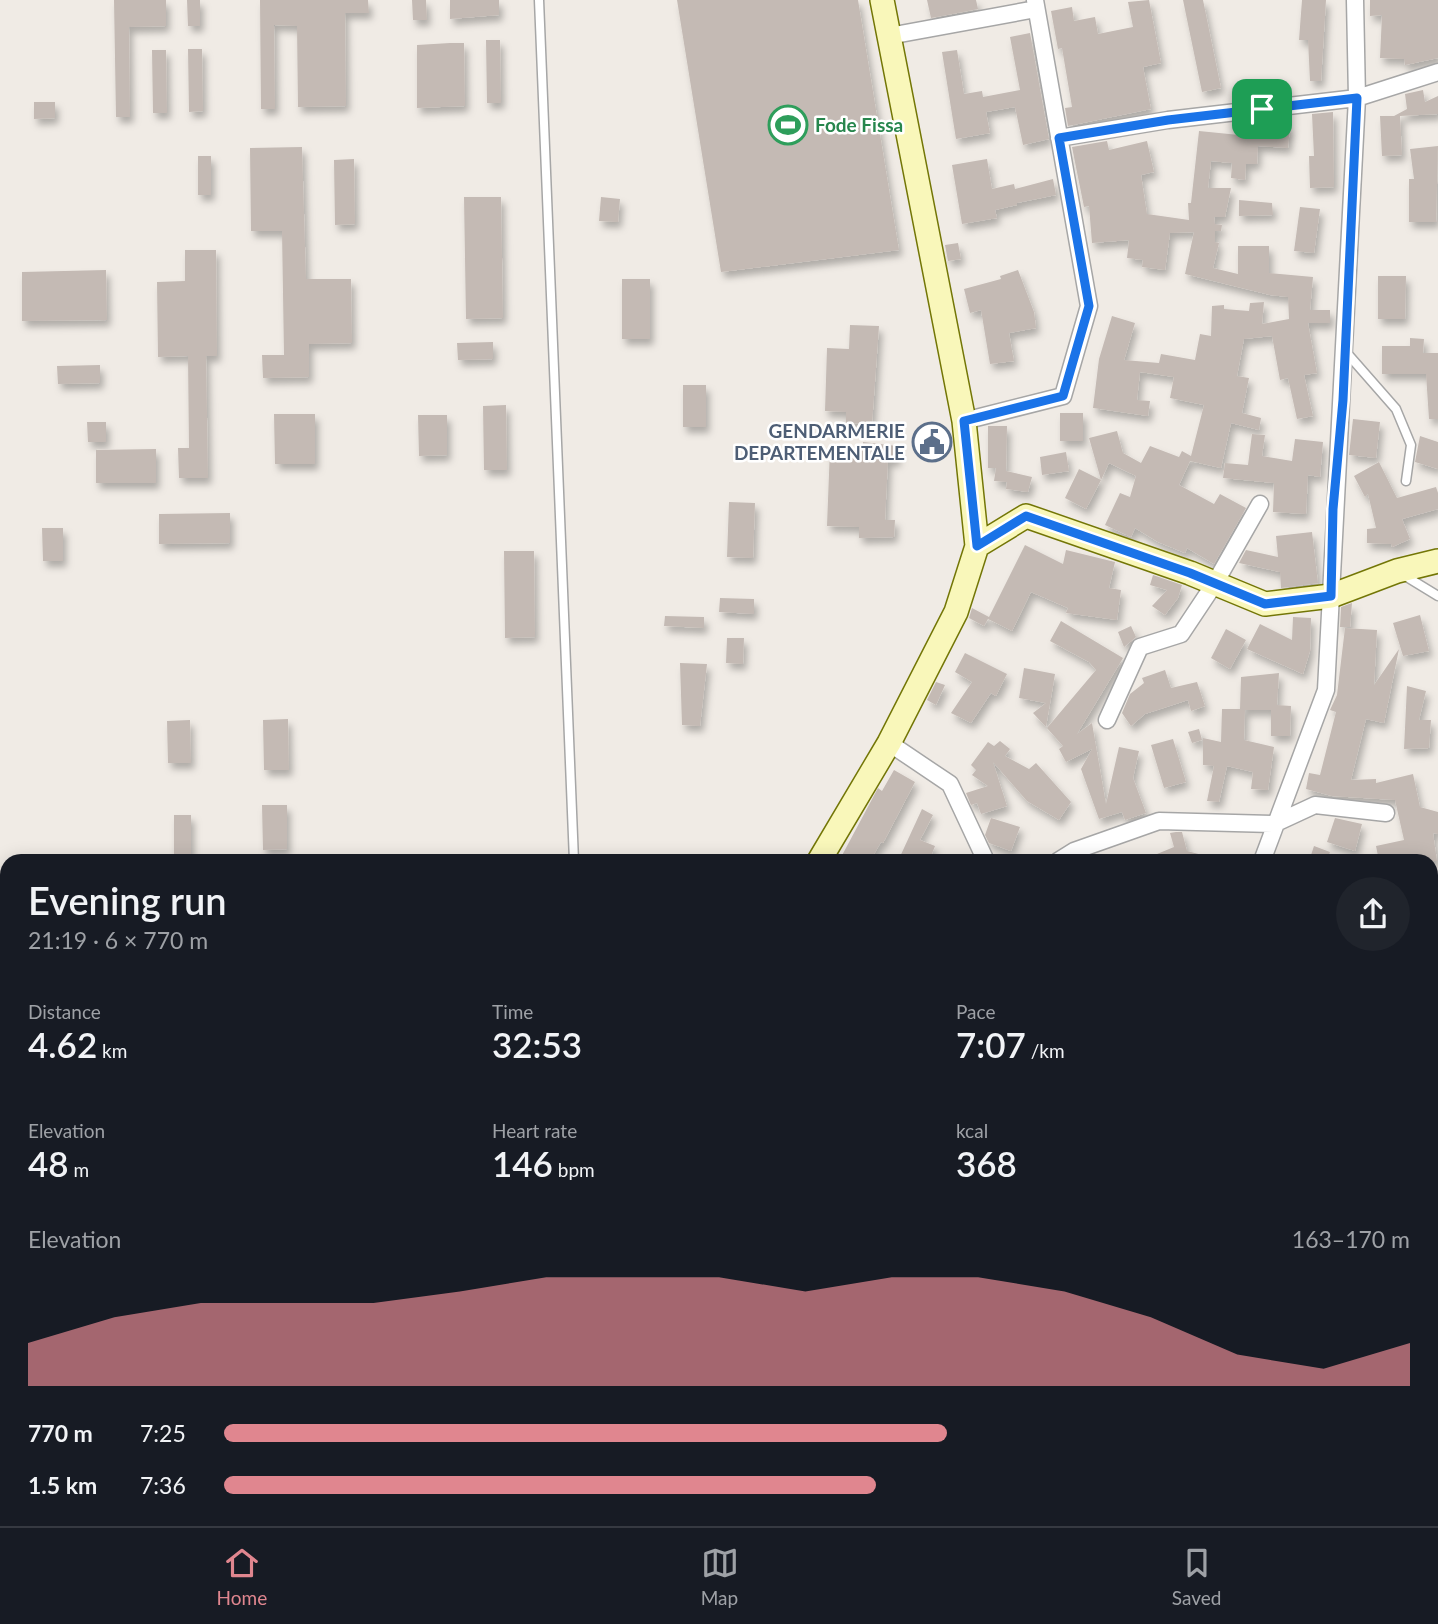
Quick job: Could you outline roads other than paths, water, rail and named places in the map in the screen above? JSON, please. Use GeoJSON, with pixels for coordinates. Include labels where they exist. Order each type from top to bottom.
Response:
{"type":"FeatureCollection","features":[{"type":"Feature","properties":{"kind":"main road"},"geometry":{"type":"LineString","coordinates":[[823,854],[889,743],[957,612],[977,546],[964,421],[882,0]]}},
{"type":"Feature","properties":{"kind":"main road"},"geometry":{"type":"LineString","coordinates":[[977,546],[1026,516],[1215,583],[1265,604],[1331,596],[1397,571],[1438,561]]}},
{"type":"Feature","properties":{"kind":"street"},"geometry":{"type":"LineString","coordinates":[[1264,854],[1310,739],[1326,690],[1333,509],[1345,351],[1357,98],[1354,0]]}},
{"type":"Feature","properties":{"kind":"street"},"geometry":{"type":"LineString","coordinates":[[889,36],[1035,5],[1089,306],[1063,396],[964,421]]}},
{"type":"Feature","properties":{"kind":"street"},"geometry":{"type":"LineString","coordinates":[[1059,138],[1168,120],[1357,98],[1438,72]]}},
{"type":"Feature","properties":{"kind":"street"},"geometry":{"type":"LineString","coordinates":[[1107,720],[1140,647],[1181,634],[1215,583],[1260,504]]}},
{"type":"Feature","properties":{"kind":"street"},"geometry":{"type":"LineString","coordinates":[[889,743],[950,784],[983,854]]}},
{"type":"Feature","properties":{"kind":"street"},"geometry":{"type":"LineString","coordinates":[[1069,854],[1159,821],[1274,824],[1315,805],[1386,813]]}},
{"type":"Feature","properties":{"kind":"lane"},"geometry":{"type":"LineString","coordinates":[[540,0],[574,854]]}},
{"type":"Feature","properties":{"kind":"lane"},"geometry":{"type":"LineString","coordinates":[[1345,351],[1396,409],[1411,445],[1406,481]]}},
{"type":"Feature","properties":{"kind":"lane"},"geometry":{"type":"LineString","coordinates":[[1397,571],[1438,596]]}},
{"type":"Feature","properties":{"kind":"place","name":"Fode Fissa"},"geometry":{"type":"Point","coordinates":[788,125]}},
{"type":"Feature","properties":{"kind":"place","name":"GENDARMERIE DEPARTEMENTALE"},"geometry":{"type":"Point","coordinates":[932,442]}}]}
